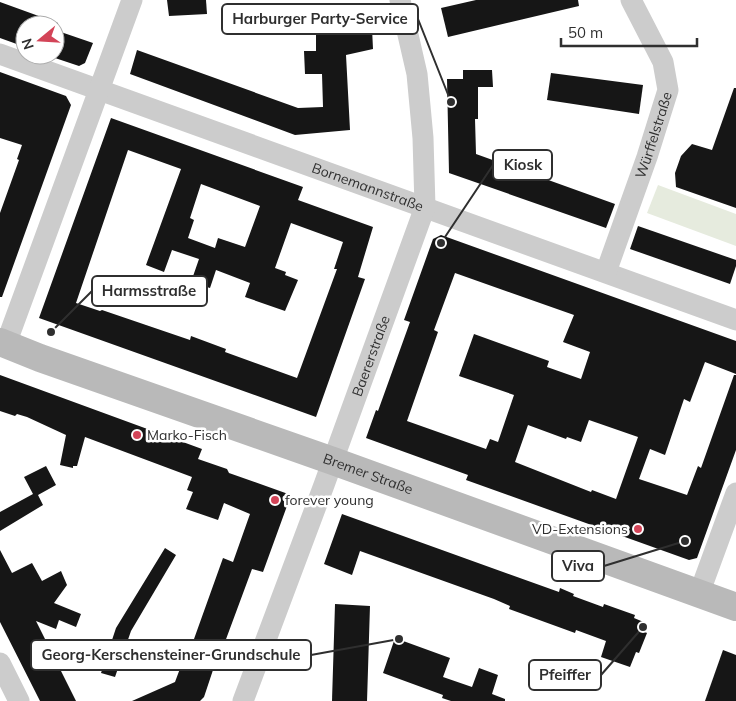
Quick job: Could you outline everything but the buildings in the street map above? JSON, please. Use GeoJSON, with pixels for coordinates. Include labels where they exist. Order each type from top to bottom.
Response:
{"type":"FeatureCollection","features":[{"type":"Feature","properties":{"kind":"main road","name":"Bremer Straße"},"geometry":{"type":"LineString","coordinates":[[3,343],[40,358],[333,461],[736,607]]}},
{"type":"Feature","properties":{"kind":"street"},"geometry":{"type":"LineString","coordinates":[[3,343],[132,0]]}},
{"type":"Feature","properties":{"kind":"street","name":"Baererstraße"},"geometry":{"type":"LineString","coordinates":[[243,701],[425,207],[423,138],[416,74],[400,0]]}},
{"type":"Feature","properties":{"kind":"street","name":"Würffelstraße"},"geometry":{"type":"LineString","coordinates":[[606,272],[647,157],[668,90],[664,62],[631,0]]}},
{"type":"Feature","properties":{"kind":"street","name":"Bornemannstraße"},"geometry":{"type":"LineString","coordinates":[[0,54],[736,320]]}},
{"type":"Feature","properties":{"kind":"street"},"geometry":{"type":"LineString","coordinates":[[699,594],[736,493]]}},
{"type":"Feature","properties":{"kind":"street"},"geometry":{"type":"LineString","coordinates":[[3,677],[19,701]]}},
{"type":"Feature","properties":{"kind":"shaded area"},"geometry":{"type":"Polygon","coordinates":[[[658,185],[736,214],[736,246],[647,213],[658,185]]]}},
{"type":"Feature","properties":{"kind":"place","name":"Harburger Party-Service"},"geometry":{"type":"Point","coordinates":[451,102]}},
{"type":"Feature","properties":{"kind":"place","name":"Kiosk"},"geometry":{"type":"Point","coordinates":[441,243]}},
{"type":"Feature","properties":{"kind":"place","name":"Harmsstraße"},"geometry":{"type":"Point","coordinates":[51,332]}},
{"type":"Feature","properties":{"kind":"place","name":"Marko-Fisch"},"geometry":{"type":"Point","coordinates":[137,435]}},
{"type":"Feature","properties":{"kind":"place","name":"forever young"},"geometry":{"type":"Point","coordinates":[275,500]}},
{"type":"Feature","properties":{"kind":"place","name":"VD-Extensions"},"geometry":{"type":"Point","coordinates":[638,529]}},
{"type":"Feature","properties":{"kind":"place","name":"Viva"},"geometry":{"type":"Point","coordinates":[685,541]}},
{"type":"Feature","properties":{"kind":"place","name":"Pfeiffer"},"geometry":{"type":"Point","coordinates":[643,627]}},
{"type":"Feature","properties":{"kind":"place","name":"Georg-Kerschensteiner-Grundschule"},"geometry":{"type":"Point","coordinates":[399,639]}}]}
